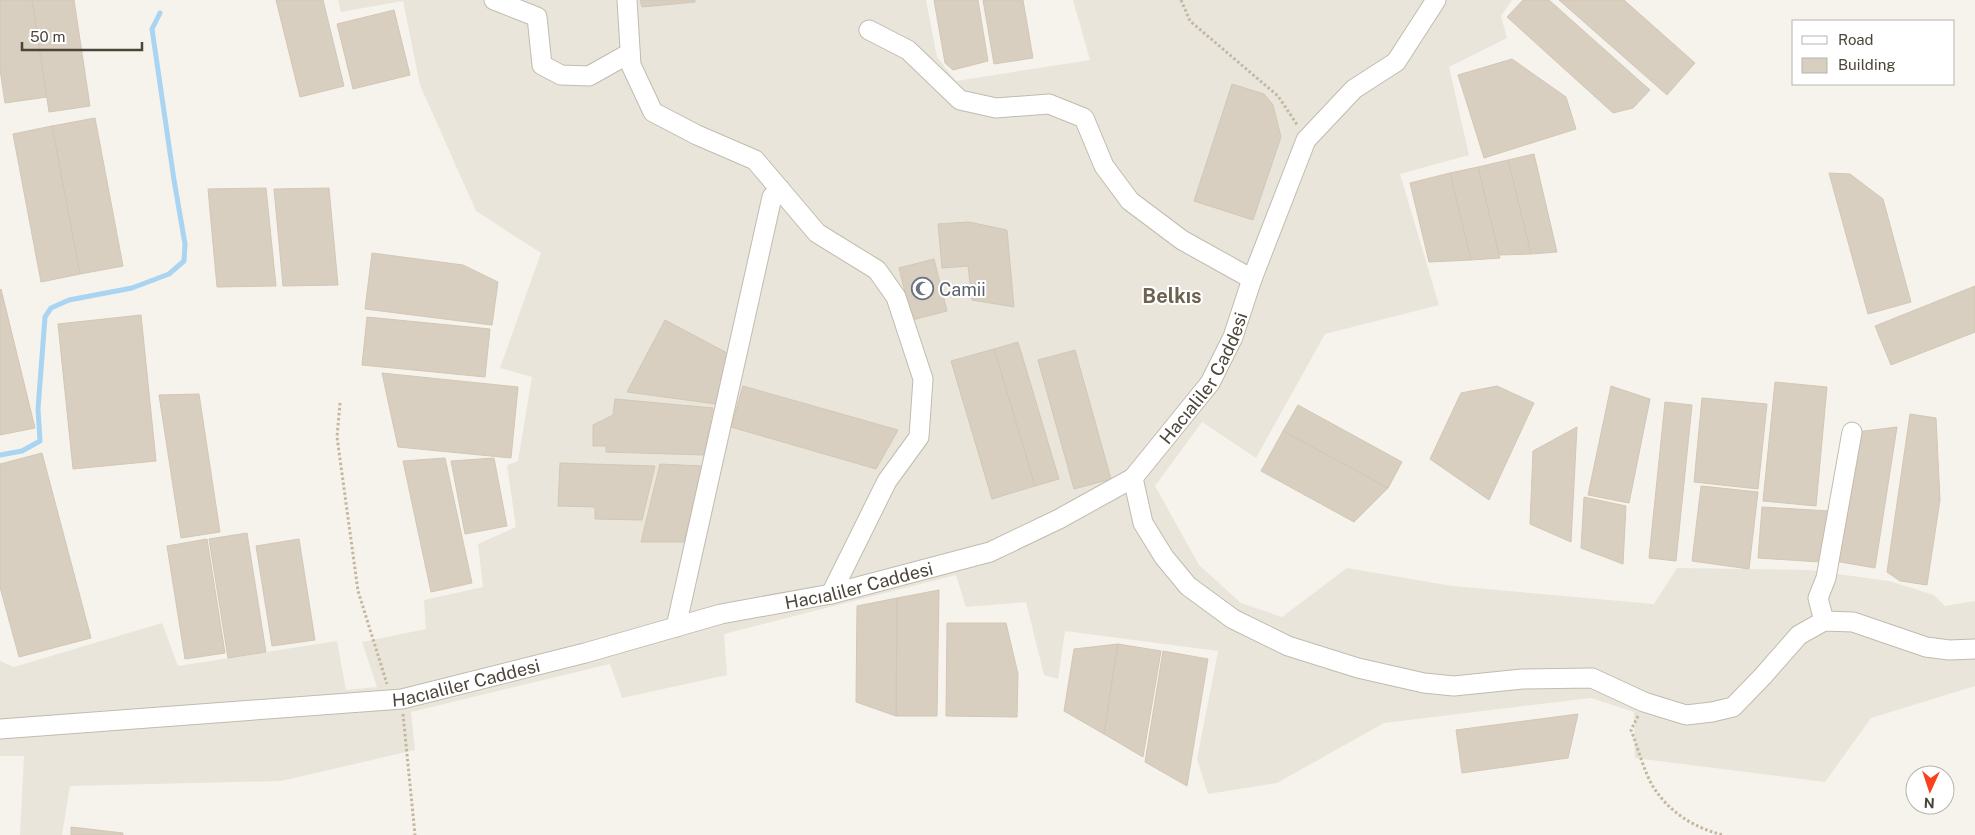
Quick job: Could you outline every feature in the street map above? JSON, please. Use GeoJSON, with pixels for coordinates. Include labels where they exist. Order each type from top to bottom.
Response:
{"type":"FeatureCollection","features":[{"type":"Feature","properties":{"kind":"street"},"geometry":{"type":"LineString","coordinates":[[494,0],[537,16],[542,65],[561,76],[589,76],[630,53]]}},
{"type":"Feature","properties":{"kind":"street"},"geometry":{"type":"LineString","coordinates":[[627,0],[631,64],[653,112],[697,135],[755,160],[817,234],[877,270],[896,297],[924,379],[919,437],[886,481],[831,594]]}},
{"type":"Feature","properties":{"kind":"street","name":"Hacıaliler Caddesi"},"geometry":{"type":"LineString","coordinates":[[0,729],[397,699],[585,653],[721,614],[831,594],[990,552],[1059,519],[1132,478],[1210,383],[1233,337],[1252,279],[1306,140],[1354,89],[1396,62],[1436,0]]}},
{"type":"Feature","properties":{"kind":"street"},"geometry":{"type":"LineString","coordinates":[[869,30],[908,50],[960,100],[996,108],[1049,104],[1084,118],[1104,166],[1130,202],[1182,240],[1252,279]]}},
{"type":"Feature","properties":{"kind":"street"},"geometry":{"type":"LineString","coordinates":[[676,627],[772,197],[780,189]]}},
{"type":"Feature","properties":{"kind":"street"},"geometry":{"type":"LineString","coordinates":[[1824,621],[1818,598],[1826,578],[1852,432]]}},
{"type":"Feature","properties":{"kind":"street"},"geometry":{"type":"LineString","coordinates":[[1132,478],[1143,523],[1164,557],[1188,586],[1233,619],[1288,646],[1358,668],[1424,682],[1454,686],[1522,679],[1592,678],[1644,702],[1686,715],[1733,707],[1798,635],[1824,621],[1853,622],[1926,648],[1950,650],[1975,649]]}},
{"type":"Feature","properties":{"kind":"path"},"geometry":{"type":"LineString","coordinates":[[1181,0],[1190,21],[1278,96],[1306,140]]}},
{"type":"Feature","properties":{"kind":"path"},"geometry":{"type":"LineString","coordinates":[[340,403],[337,437],[358,590],[397,699],[416,835]]}},
{"type":"Feature","properties":{"kind":"path"},"geometry":{"type":"LineString","coordinates":[[1644,702],[1631,730],[1653,788],[1678,816],[1706,830],[1723,835]]}},
{"type":"Feature","properties":{"kind":"shaded area"},"geometry":{"type":"Polygon","coordinates":[[[338,0],[926,0],[937,57],[956,81],[1090,60],[1073,0],[1512,0],[1501,16],[1507,38],[1449,67],[1469,155],[1400,174],[1439,305],[1325,334],[1256,458],[1202,422],[1155,486],[1199,565],[1241,603],[1282,617],[1347,568],[1452,586],[1654,604],[1677,568],[1808,570],[1889,581],[1934,595],[1945,606],[1975,601],[1975,686],[1871,718],[1825,782],[1635,758],[1634,712],[1591,698],[1384,723],[1277,783],[1208,794],[1197,759],[1218,651],[1065,631],[1058,679],[1044,675],[1026,602],[966,607],[956,575],[724,634],[727,675],[622,698],[610,664],[411,712],[415,750],[281,781],[70,786],[62,835],[20,835],[24,756],[0,756],[0,661],[14,667],[162,623],[178,666],[337,641],[346,690],[377,687],[362,642],[426,629],[424,600],[483,587],[478,544],[516,527],[507,465],[518,461],[532,377],[500,368],[541,253],[476,211],[420,85],[403,1],[341,12],[338,0]]]}},
{"type":"Feature","properties":{"kind":"building"},"geometry":{"type":"Polygon","coordinates":[[[0,0],[32,0],[47,97],[5,103],[0,69],[0,0]]]}},
{"type":"Feature","properties":{"kind":"building"},"geometry":{"type":"Polygon","coordinates":[[[32,0],[74,0],[90,106],[49,112],[32,0]]]}},
{"type":"Feature","properties":{"kind":"building"},"geometry":{"type":"Polygon","coordinates":[[[276,0],[323,0],[344,86],[300,97],[276,0]]]}},
{"type":"Feature","properties":{"kind":"building"},"geometry":{"type":"Polygon","coordinates":[[[640,0],[695,0],[695,2],[642,7],[640,0]]]}},
{"type":"Feature","properties":{"kind":"building"},"geometry":{"type":"Polygon","coordinates":[[[934,0],[978,0],[988,61],[953,70],[945,63],[934,0]]]}},
{"type":"Feature","properties":{"kind":"building"},"geometry":{"type":"Polygon","coordinates":[[[983,0],[1023,0],[1033,58],[994,64],[983,0]]]}},
{"type":"Feature","properties":{"kind":"building"},"geometry":{"type":"Polygon","coordinates":[[[1523,0],[1549,0],[1650,90],[1633,108],[1613,113],[1507,17],[1523,0]]]}},
{"type":"Feature","properties":{"kind":"building"},"geometry":{"type":"Polygon","coordinates":[[[1559,0],[1624,0],[1695,63],[1667,95],[1559,0]]]}},
{"type":"Feature","properties":{"kind":"building"},"geometry":{"type":"Polygon","coordinates":[[[394,10],[410,75],[353,89],[337,24],[394,10]]]}},
{"type":"Feature","properties":{"kind":"building"},"geometry":{"type":"Polygon","coordinates":[[[1512,59],[1566,97],[1576,129],[1484,158],[1458,75],[1512,59]]]}},
{"type":"Feature","properties":{"kind":"building"},"geometry":{"type":"Polygon","coordinates":[[[1232,84],[1264,94],[1273,105],[1281,137],[1253,220],[1194,201],[1232,84]]]}},
{"type":"Feature","properties":{"kind":"building"},"geometry":{"type":"Polygon","coordinates":[[[95,118],[123,266],[80,274],[52,126],[95,118]]]}},
{"type":"Feature","properties":{"kind":"building"},"geometry":{"type":"Polygon","coordinates":[[[52,126],[80,274],[41,282],[13,134],[52,126]]]}},
{"type":"Feature","properties":{"kind":"building"},"geometry":{"type":"Polygon","coordinates":[[[1534,154],[1557,252],[1531,254],[1508,160],[1534,154]]]}},
{"type":"Feature","properties":{"kind":"building"},"geometry":{"type":"Polygon","coordinates":[[[1508,160],[1531,254],[1499,255],[1478,167],[1508,160]]]}},
{"type":"Feature","properties":{"kind":"building"},"geometry":{"type":"Polygon","coordinates":[[[1478,167],[1500,258],[1471,260],[1450,173],[1478,167]]]}},
{"type":"Feature","properties":{"kind":"building"},"geometry":{"type":"Polygon","coordinates":[[[1450,173],[1471,260],[1429,262],[1410,183],[1450,173]]]}},
{"type":"Feature","properties":{"kind":"building"},"geometry":{"type":"Polygon","coordinates":[[[1829,173],[1850,174],[1883,199],[1911,302],[1868,314],[1829,173]]]}},
{"type":"Feature","properties":{"kind":"building"},"geometry":{"type":"Polygon","coordinates":[[[266,188],[276,286],[217,287],[208,189],[266,188]]]}},
{"type":"Feature","properties":{"kind":"building"},"geometry":{"type":"Polygon","coordinates":[[[329,188],[338,285],[283,286],[274,189],[329,188]]]}},
{"type":"Feature","properties":{"kind":"building"},"geometry":{"type":"Polygon","coordinates":[[[969,222],[1007,230],[1014,307],[972,300],[968,266],[942,268],[938,224],[969,222]]]}},
{"type":"Feature","properties":{"kind":"building"},"geometry":{"type":"Polygon","coordinates":[[[372,253],[463,265],[498,282],[492,325],[365,309],[372,253]]]}},
{"type":"Feature","properties":{"kind":"building","name":"Camii"},"geometry":{"type":"Polygon","coordinates":[[[934,259],[947,311],[912,320],[899,268],[934,259]]]}},
{"type":"Feature","properties":{"kind":"building"},"geometry":{"type":"Polygon","coordinates":[[[1975,286],[1975,332],[1891,365],[1875,326],[1975,286]]]}},
{"type":"Feature","properties":{"kind":"building"},"geometry":{"type":"Polygon","coordinates":[[[0,290],[35,428],[0,435],[0,290]]]}},
{"type":"Feature","properties":{"kind":"building"},"geometry":{"type":"Polygon","coordinates":[[[141,315],[156,461],[73,469],[58,324],[141,315]]]}},
{"type":"Feature","properties":{"kind":"building"},"geometry":{"type":"Polygon","coordinates":[[[367,317],[490,329],[485,377],[362,365],[367,317]]]}},
{"type":"Feature","properties":{"kind":"building"},"geometry":{"type":"Polygon","coordinates":[[[665,320],[729,354],[716,404],[627,392],[665,320]]]}},
{"type":"Feature","properties":{"kind":"building"},"geometry":{"type":"Polygon","coordinates":[[[1018,342],[1059,479],[1035,486],[994,349],[1018,342]]]}},
{"type":"Feature","properties":{"kind":"building"},"geometry":{"type":"Polygon","coordinates":[[[994,349],[1035,486],[992,499],[951,361],[994,349]]]}},
{"type":"Feature","properties":{"kind":"building"},"geometry":{"type":"Polygon","coordinates":[[[1075,350],[1111,479],[1074,489],[1038,360],[1075,350]]]}},
{"type":"Feature","properties":{"kind":"building"},"geometry":{"type":"Polygon","coordinates":[[[382,373],[518,387],[511,458],[398,447],[382,373]]]}},
{"type":"Feature","properties":{"kind":"building"},"geometry":{"type":"Polygon","coordinates":[[[1775,382],[1827,387],[1816,506],[1763,501],[1775,382]]]}},
{"type":"Feature","properties":{"kind":"building"},"geometry":{"type":"Polygon","coordinates":[[[743,386],[898,430],[876,469],[731,427],[743,386]]]}},
{"type":"Feature","properties":{"kind":"building"},"geometry":{"type":"Polygon","coordinates":[[[1497,386],[1534,403],[1489,500],[1430,459],[1461,393],[1497,386]]]}},
{"type":"Feature","properties":{"kind":"building"},"geometry":{"type":"Polygon","coordinates":[[[1611,386],[1650,399],[1629,503],[1588,495],[1611,386]]]}},
{"type":"Feature","properties":{"kind":"building"},"geometry":{"type":"Polygon","coordinates":[[[199,394],[220,532],[181,538],[159,395],[199,394]]]}},
{"type":"Feature","properties":{"kind":"building"},"geometry":{"type":"Polygon","coordinates":[[[1702,398],[1767,404],[1758,489],[1694,482],[1702,398]]]}},
{"type":"Feature","properties":{"kind":"building"},"geometry":{"type":"Polygon","coordinates":[[[615,399],[713,408],[704,455],[606,452],[606,446],[593,446],[593,425],[613,415],[615,399]]]}},
{"type":"Feature","properties":{"kind":"building"},"geometry":{"type":"Polygon","coordinates":[[[1665,402],[1692,405],[1676,561],[1649,558],[1665,402]]]}},
{"type":"Feature","properties":{"kind":"building"},"geometry":{"type":"Polygon","coordinates":[[[1298,405],[1402,462],[1388,488],[1283,431],[1298,405]]]}},
{"type":"Feature","properties":{"kind":"building"},"geometry":{"type":"Polygon","coordinates":[[[1910,414],[1936,418],[1940,500],[1927,585],[1900,581],[1887,572],[1910,414]]]}},
{"type":"Feature","properties":{"kind":"building"},"geometry":{"type":"Polygon","coordinates":[[[1577,427],[1571,542],[1530,524],[1533,451],[1577,427]]]}},
{"type":"Feature","properties":{"kind":"building"},"geometry":{"type":"Polygon","coordinates":[[[1897,427],[1875,568],[1835,561],[1856,432],[1897,427]]]}},
{"type":"Feature","properties":{"kind":"building"},"geometry":{"type":"Polygon","coordinates":[[[1283,431],[1388,488],[1354,522],[1261,471],[1283,431]]]}},
{"type":"Feature","properties":{"kind":"building"},"geometry":{"type":"Polygon","coordinates":[[[42,453],[91,638],[19,657],[0,587],[0,464],[42,453]]]}},
{"type":"Feature","properties":{"kind":"building"},"geometry":{"type":"Polygon","coordinates":[[[445,458],[472,583],[431,592],[403,461],[445,458]]]}},
{"type":"Feature","properties":{"kind":"building"},"geometry":{"type":"Polygon","coordinates":[[[494,458],[507,526],[465,534],[451,461],[494,458]]]}},
{"type":"Feature","properties":{"kind":"building"},"geometry":{"type":"Polygon","coordinates":[[[560,463],[655,466],[642,520],[595,519],[595,507],[558,506],[560,463]]]}},
{"type":"Feature","properties":{"kind":"building"},"geometry":{"type":"Polygon","coordinates":[[[660,464],[702,466],[684,542],[641,542],[660,464]]]}},
{"type":"Feature","properties":{"kind":"building"},"geometry":{"type":"Polygon","coordinates":[[[1701,486],[1758,492],[1749,569],[1692,561],[1701,486]]]}},
{"type":"Feature","properties":{"kind":"building"},"geometry":{"type":"Polygon","coordinates":[[[1584,497],[1626,506],[1623,564],[1581,548],[1584,497]]]}},
{"type":"Feature","properties":{"kind":"building"},"geometry":{"type":"Polygon","coordinates":[[[1762,507],[1830,511],[1820,562],[1758,558],[1762,507]]]}},
{"type":"Feature","properties":{"kind":"building"},"geometry":{"type":"Polygon","coordinates":[[[247,533],[266,652],[228,658],[209,539],[247,533]]]}},
{"type":"Feature","properties":{"kind":"building"},"geometry":{"type":"Polygon","coordinates":[[[207,539],[225,653],[185,659],[167,546],[207,539]]]}},
{"type":"Feature","properties":{"kind":"building"},"geometry":{"type":"Polygon","coordinates":[[[299,539],[315,640],[272,646],[256,546],[299,539]]]}},
{"type":"Feature","properties":{"kind":"building"},"geometry":{"type":"Polygon","coordinates":[[[939,590],[937,716],[896,716],[897,598],[939,590]]]}},
{"type":"Feature","properties":{"kind":"building"},"geometry":{"type":"Polygon","coordinates":[[[897,598],[896,716],[856,702],[857,606],[897,598]]]}},
{"type":"Feature","properties":{"kind":"building"},"geometry":{"type":"Polygon","coordinates":[[[947,623],[1006,623],[1018,674],[1017,717],[946,716],[947,623]]]}},
{"type":"Feature","properties":{"kind":"building"},"geometry":{"type":"Polygon","coordinates":[[[1118,644],[1104,734],[1064,711],[1074,649],[1118,644]]]}},
{"type":"Feature","properties":{"kind":"building"},"geometry":{"type":"Polygon","coordinates":[[[1118,644],[1161,651],[1143,757],[1104,734],[1118,644]]]}},
{"type":"Feature","properties":{"kind":"building"},"geometry":{"type":"Polygon","coordinates":[[[1163,651],[1208,659],[1187,786],[1145,762],[1163,651]]]}},
{"type":"Feature","properties":{"kind":"building"},"geometry":{"type":"Polygon","coordinates":[[[1578,714],[1568,758],[1462,773],[1456,730],[1578,714]]]}},
{"type":"Feature","properties":{"kind":"building"},"geometry":{"type":"Polygon","coordinates":[[[71,827],[123,833],[123,835],[71,835],[71,827]]]}},
{"type":"Feature","properties":{"kind":"waterway"},"geometry":{"type":"LineString","coordinates":[[0,455],[22,451],[40,441],[38,409],[45,317],[51,308],[69,300],[132,288],[169,274],[184,261],[185,244],[152,29],[160,13]]}},
{"type":"Feature","properties":{"kind":"place","name":"Camii"},"geometry":{"type":"Point","coordinates":[923,289]}},
{"type":"Feature","properties":{"kind":"district","name":"Belkıs"},"geometry":{"type":"Point","coordinates":[1172,296]}}]}
